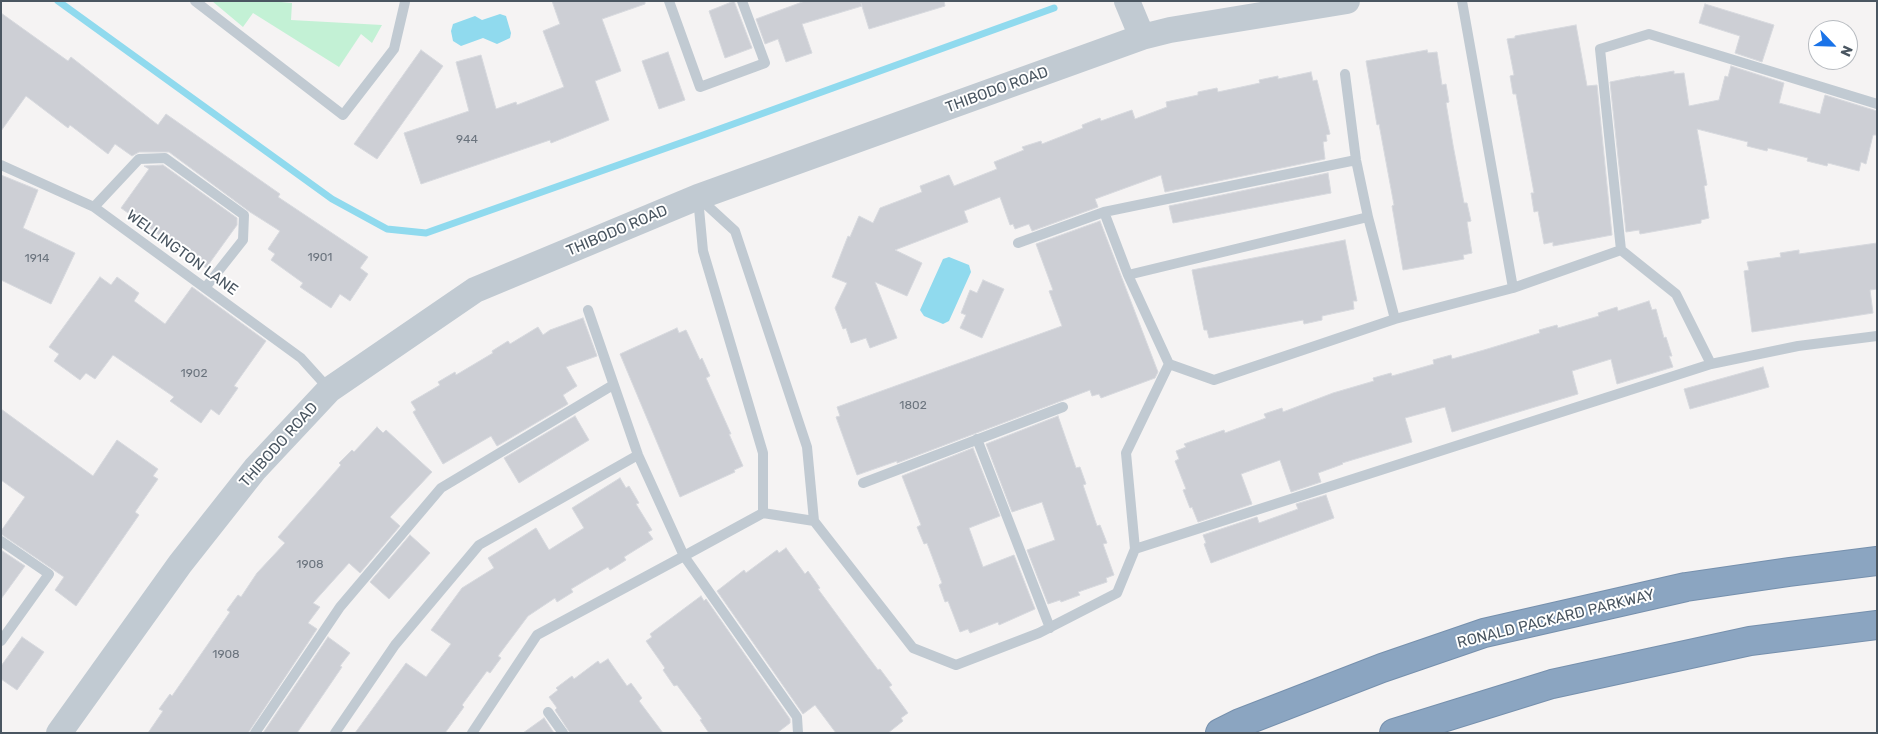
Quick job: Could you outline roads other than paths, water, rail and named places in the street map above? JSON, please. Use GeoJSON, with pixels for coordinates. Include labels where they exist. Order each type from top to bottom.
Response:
{"type":"FeatureCollection","features":[{"type":"Feature","properties":{"kind":"highway","name":"RONALD PACKARD PARKWAY"},"geometry":{"type":"LineString","coordinates":[[1220,733],[1240,723],[1382,668],[1484,633],[1686,587],[1877,561]]}},
{"type":"Feature","properties":{"kind":"highway"},"geometry":{"type":"LineString","coordinates":[[1394,733],[1552,684],[1750,641],[1877,625]]}},
{"type":"Feature","properties":{"kind":"street"},"geometry":{"type":"LineString","coordinates":[[1127,1],[1142,37]]}},
{"type":"Feature","properties":{"kind":"street","name":"THIBODO ROAD"},"geometry":{"type":"LineString","coordinates":[[59,733],[180,564],[255,468],[329,390],[475,290],[698,198],[1142,37],[1170,30],[1347,1]]}},
{"type":"Feature","properties":{"kind":"lane"},"geometry":{"type":"LineString","coordinates":[[195,1],[343,115],[394,49],[405,2]]}},
{"type":"Feature","properties":{"kind":"lane"},"geometry":{"type":"LineString","coordinates":[[669,1],[700,87],[765,63],[742,1]]}},
{"type":"Feature","properties":{"kind":"lane"},"geometry":{"type":"LineString","coordinates":[[1462,1],[1513,288]]}},
{"type":"Feature","properties":{"kind":"lane"},"geometry":{"type":"LineString","coordinates":[[1711,364],[1676,294],[1621,250],[1600,50],[1649,34],[1877,104]]}},
{"type":"Feature","properties":{"kind":"lane"},"geometry":{"type":"LineString","coordinates":[[1345,74],[1356,160],[1368,217],[1395,319]]}},
{"type":"Feature","properties":{"kind":"lane"},"geometry":{"type":"LineString","coordinates":[[94,206],[139,159],[165,158],[244,215],[243,240],[205,288]]}},
{"type":"Feature","properties":{"kind":"lane"},"geometry":{"type":"LineString","coordinates":[[1018,243],[1104,212],[1356,160]]}},
{"type":"Feature","properties":{"kind":"lane","name":"WELLINGTON LANE"},"geometry":{"type":"LineString","coordinates":[[1,165],[94,206],[301,358],[329,390]]}},
{"type":"Feature","properties":{"kind":"lane"},"geometry":{"type":"LineString","coordinates":[[698,198],[704,251],[763,452],[763,513]]}},
{"type":"Feature","properties":{"kind":"lane"},"geometry":{"type":"LineString","coordinates":[[698,198],[735,231],[807,447],[814,521],[913,648],[956,666],[1050,628],[1117,593],[1135,549],[1126,453],[1170,364]]}},
{"type":"Feature","properties":{"kind":"lane"},"geometry":{"type":"LineString","coordinates":[[1104,212],[1128,275],[1170,364],[1214,380],[1395,319],[1513,288],[1621,250]]}},
{"type":"Feature","properties":{"kind":"lane"},"geometry":{"type":"LineString","coordinates":[[1128,275],[1368,217]]}},
{"type":"Feature","properties":{"kind":"lane"},"geometry":{"type":"LineString","coordinates":[[588,310],[612,385],[638,454],[684,556],[797,717],[798,733]]}},
{"type":"Feature","properties":{"kind":"lane"},"geometry":{"type":"LineString","coordinates":[[1135,549],[1711,364],[1798,346],[1877,336]]}},
{"type":"Feature","properties":{"kind":"lane"},"geometry":{"type":"LineString","coordinates":[[255,733],[340,608],[440,488],[612,385]]}},
{"type":"Feature","properties":{"kind":"lane"},"geometry":{"type":"LineString","coordinates":[[863,483],[1063,408]]}},
{"type":"Feature","properties":{"kind":"lane"},"geometry":{"type":"LineString","coordinates":[[977,440],[1050,628]]}},
{"type":"Feature","properties":{"kind":"lane"},"geometry":{"type":"LineString","coordinates":[[335,733],[395,645],[480,545],[638,454]]}},
{"type":"Feature","properties":{"kind":"lane"},"geometry":{"type":"LineString","coordinates":[[472,733],[537,635],[763,513],[814,521]]}},
{"type":"Feature","properties":{"kind":"lane"},"geometry":{"type":"LineString","coordinates":[[1,541],[49,574],[1,641]]}},
{"type":"Feature","properties":{"kind":"lane"},"geometry":{"type":"LineString","coordinates":[[548,712],[564,733]]}},
{"type":"Feature","properties":{"kind":"water"},"geometry":{"type":"Polygon","coordinates":[[[500,14],[506,16],[511,33],[510,38],[497,44],[483,38],[461,46],[453,41],[451,31],[453,24],[475,16],[482,20],[500,14]]]}},
{"type":"Feature","properties":{"kind":"water"},"geometry":{"type":"Polygon","coordinates":[[[949,257],[969,265],[971,272],[949,321],[943,324],[924,316],[920,310],[943,259],[949,257]]]}},
{"type":"Feature","properties":{"kind":"waterway"},"geometry":{"type":"LineString","coordinates":[[58,1],[332,199],[387,229],[426,233],[1054,8]]}}]}
